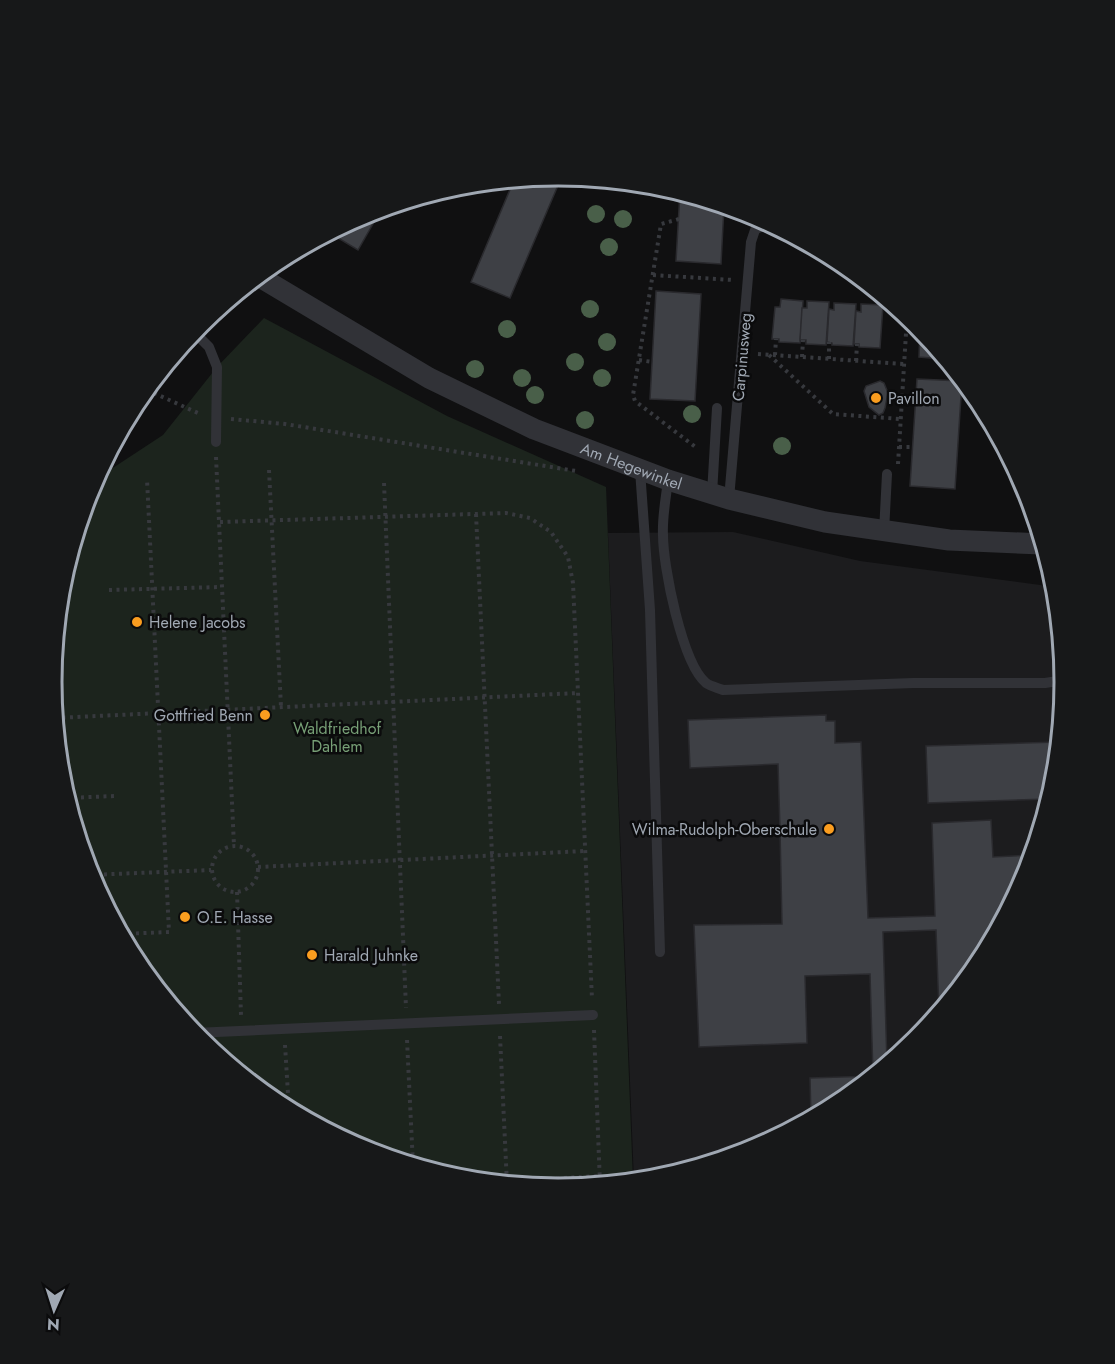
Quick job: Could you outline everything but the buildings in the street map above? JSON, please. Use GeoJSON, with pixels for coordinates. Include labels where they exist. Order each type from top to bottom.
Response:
{"type":"FeatureCollection","features":[{"type":"Feature","properties":{"kind":"street","name":"Am Hegewinkel"},"geometry":{"type":"LineString","coordinates":[[266,281],[429,378],[534,429],[668,480],[720,496],[825,522],[949,540],[1034,544]]}},
{"type":"Feature","properties":{"kind":"lane","name":"Carpinusweg"},"geometry":{"type":"LineString","coordinates":[[720,496],[743,353],[753,236],[757,229]]}},
{"type":"Feature","properties":{"kind":"lane"},"geometry":{"type":"LineString","coordinates":[[201,337],[217,367],[216,442]]}},
{"type":"Feature","properties":{"kind":"lane"},"geometry":{"type":"LineString","coordinates":[[717,408],[720,496]]}},
{"type":"Feature","properties":{"kind":"lane"},"geometry":{"type":"LineString","coordinates":[[640,470],[650,610],[660,952]]}},
{"type":"Feature","properties":{"kind":"lane"},"geometry":{"type":"LineString","coordinates":[[884,532],[887,474]]}},
{"type":"Feature","properties":{"kind":"lane"},"geometry":{"type":"LineString","coordinates":[[668,480],[662,533],[665,568],[686,646],[696,670],[706,684],[723,690],[913,683],[1054,682]]}},
{"type":"Feature","properties":{"kind":"lane"},"geometry":{"type":"LineString","coordinates":[[206,1032],[593,1015]]}},
{"type":"Feature","properties":{"kind":"path"},"geometry":{"type":"LineString","coordinates":[[679,219],[662,224],[633,395],[634,401],[698,449],[707,453]]}},
{"type":"Feature","properties":{"kind":"path"},"geometry":{"type":"LineString","coordinates":[[653,275],[748,281]]}},
{"type":"Feature","properties":{"kind":"path"},"geometry":{"type":"LineString","coordinates":[[898,469],[906,329]]}},
{"type":"Feature","properties":{"kind":"path"},"geometry":{"type":"LineString","coordinates":[[775,355],[776,339]]}},
{"type":"Feature","properties":{"kind":"path"},"geometry":{"type":"LineString","coordinates":[[802,357],[803,340]]}},
{"type":"Feature","properties":{"kind":"path"},"geometry":{"type":"LineString","coordinates":[[829,359],[830,342]]}},
{"type":"Feature","properties":{"kind":"path"},"geometry":{"type":"LineString","coordinates":[[856,361],[857,344]]}},
{"type":"Feature","properties":{"kind":"path"},"geometry":{"type":"LineString","coordinates":[[743,353],[904,364]]}},
{"type":"Feature","properties":{"kind":"path"},"geometry":{"type":"LineString","coordinates":[[768,355],[833,414],[875,415],[901,419]]}},
{"type":"Feature","properties":{"kind":"path"},"geometry":{"type":"LineString","coordinates":[[639,360],[652,362]]}},
{"type":"Feature","properties":{"kind":"path"},"geometry":{"type":"LineString","coordinates":[[154,393],[207,417],[285,424],[583,472]]}},
{"type":"Feature","properties":{"kind":"path"},"geometry":{"type":"LineString","coordinates":[[216,442],[234,846]]}},
{"type":"Feature","properties":{"kind":"path"},"geometry":{"type":"LineString","coordinates":[[899,447],[913,447]]}},
{"type":"Feature","properties":{"kind":"path"},"geometry":{"type":"LineString","coordinates":[[269,470],[281,707]]}},
{"type":"Feature","properties":{"kind":"path"},"geometry":{"type":"LineString","coordinates":[[130,934],[169,932],[147,478]]}},
{"type":"Feature","properties":{"kind":"path"},"geometry":{"type":"LineString","coordinates":[[384,483],[413,1156]]}},
{"type":"Feature","properties":{"kind":"path"},"geometry":{"type":"LineString","coordinates":[[220,522],[506,513],[530,518],[551,532],[568,557],[573,583],[599,1176],[578,1177]]}},
{"type":"Feature","properties":{"kind":"path"},"geometry":{"type":"LineString","coordinates":[[476,514],[507,1175]]}},
{"type":"Feature","properties":{"kind":"path"},"geometry":{"type":"LineString","coordinates":[[109,590],[221,587]]}},
{"type":"Feature","properties":{"kind":"path"},"geometry":{"type":"LineString","coordinates":[[63,717],[578,693]]}},
{"type":"Feature","properties":{"kind":"path"},"geometry":{"type":"LineString","coordinates":[[75,798],[115,796]]}},
{"type":"Feature","properties":{"kind":"path"},"geometry":{"type":"LineString","coordinates":[[234,846],[250,851],[258,867],[258,874],[250,886],[237,892],[229,892],[216,884],[211,870],[212,862],[220,850],[234,846]]}},
{"type":"Feature","properties":{"kind":"path"},"geometry":{"type":"LineString","coordinates":[[258,867],[585,851]]}},
{"type":"Feature","properties":{"kind":"path"},"geometry":{"type":"LineString","coordinates":[[100,875],[211,870]]}},
{"type":"Feature","properties":{"kind":"path"},"geometry":{"type":"LineString","coordinates":[[237,892],[242,1030]]}},
{"type":"Feature","properties":{"kind":"path"},"geometry":{"type":"LineString","coordinates":[[285,1029],[288,1098]]}},
{"type":"Feature","properties":{"kind":"shaded area","name":"Wilma-Rudolph-Oberschule"},"geometry":{"type":"Polygon","coordinates":[[[733,532],[860,561],[1044,586],[1054,682],[1044,779],[1037,810],[1016,872],[970,958],[930,1009],[885,1055],[859,1076],[805,1112],[777,1127],[717,1152],[634,1172],[608,533],[733,532]]]}},
{"type":"Feature","properties":{"kind":"green space","name":"Waldfriedhof Dahlem"},"geometry":{"type":"Polygon","coordinates":[[[264,318],[447,416],[606,487],[633,1172],[558,1178],[493,1174],[398,1152],[309,1112],[256,1076],[207,1033],[164,984],[145,958],[113,901],[99,872],[78,810],[66,747],[62,682],[66,617],[71,585],[88,523],[110,470],[163,435],[217,367],[264,318]]]}},
{"type":"Feature","properties":{"kind":"place","name":"Pavillon"},"geometry":{"type":"Point","coordinates":[876,398]}},
{"type":"Feature","properties":{"kind":"place","name":"Helene Jacobs"},"geometry":{"type":"Point","coordinates":[137,622]}},
{"type":"Feature","properties":{"kind":"place","name":"Gottfried Benn"},"geometry":{"type":"Point","coordinates":[265,715]}},
{"type":"Feature","properties":{"kind":"place","name":"Wilma-Rudolph-Oberschule"},"geometry":{"type":"Point","coordinates":[829,829]}},
{"type":"Feature","properties":{"kind":"place","name":"O.E. Hasse"},"geometry":{"type":"Point","coordinates":[185,917]}},
{"type":"Feature","properties":{"kind":"place","name":"Harald Juhnke"},"geometry":{"type":"Point","coordinates":[312,955]}}]}
